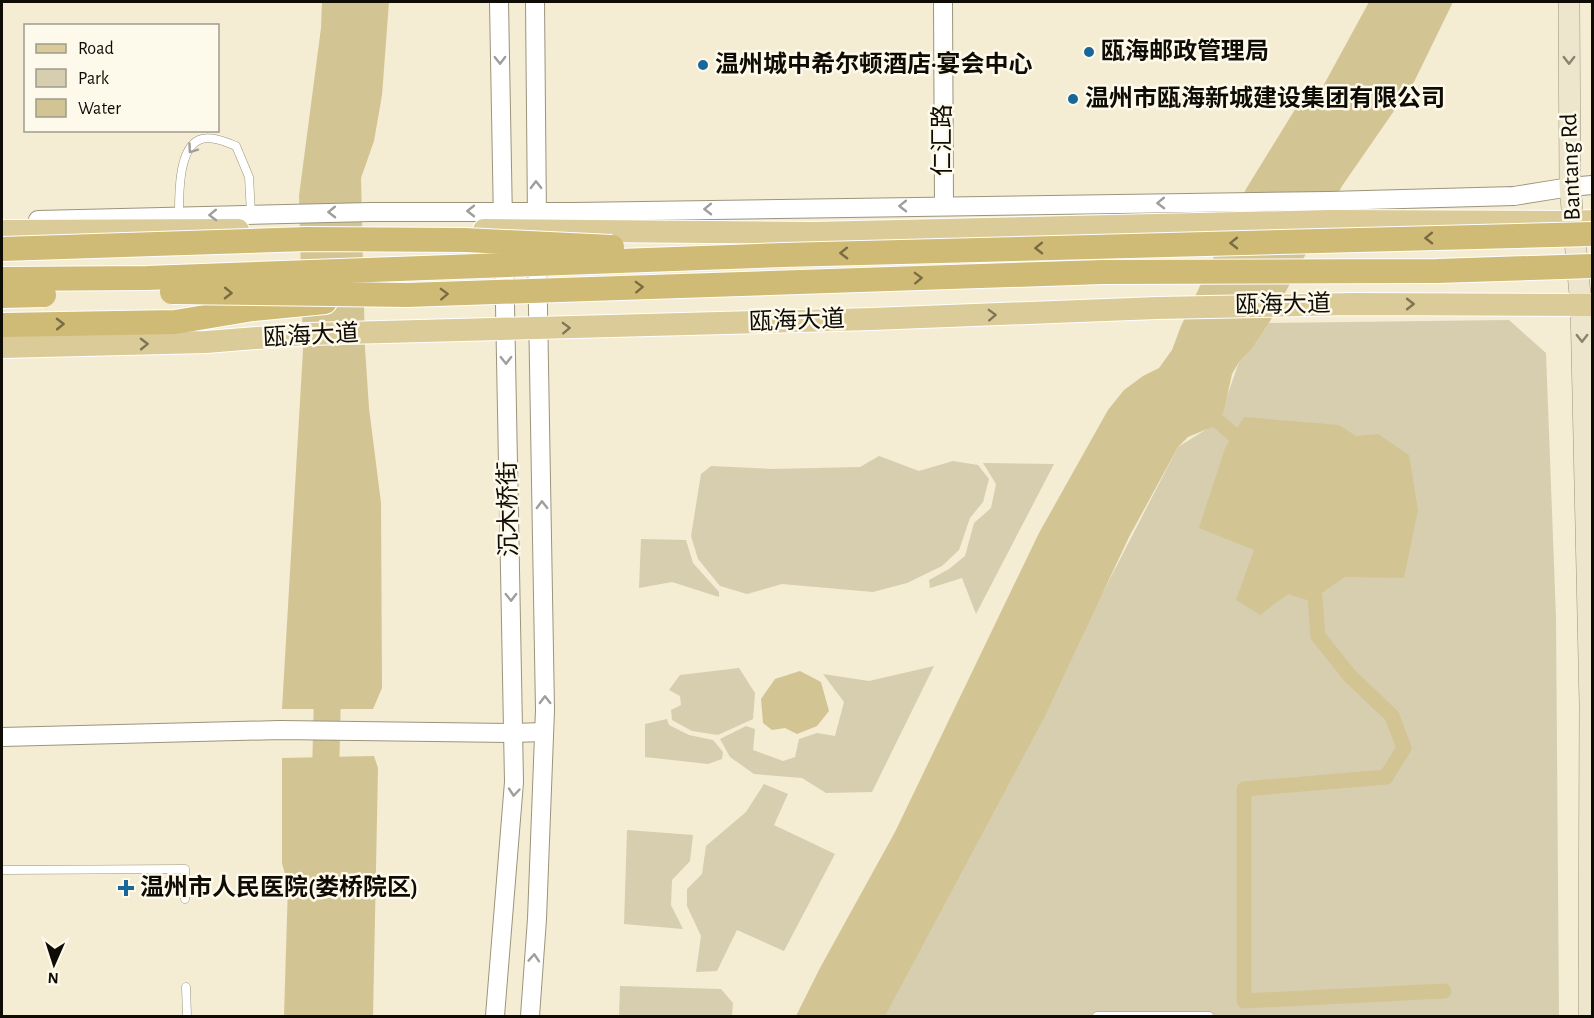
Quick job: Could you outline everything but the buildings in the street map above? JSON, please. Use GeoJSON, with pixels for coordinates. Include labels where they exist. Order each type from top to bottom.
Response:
{"type":"FeatureCollection","features":[{"type":"Feature","properties":{"kind":"highway"},"geometry":{"type":"LineString","coordinates":[[2,279],[147,278],[783,255],[1593,234]]}},
{"type":"Feature","properties":{"kind":"highway"},"geometry":{"type":"LineString","coordinates":[[2,249],[307,239],[453,240],[783,255]]}},
{"type":"Feature","properties":{"kind":"highway","name":"瓯海大道"},"geometry":{"type":"LineString","coordinates":[[2,296],[159,292],[406,295],[1103,272],[1437,271],[1593,266]]}},
{"type":"Feature","properties":{"kind":"highway"},"geometry":{"type":"LineString","coordinates":[[1437,271],[1593,284]]}},
{"type":"Feature","properties":{"kind":"highway"},"geometry":{"type":"LineString","coordinates":[[2,325],[175,322],[253,309],[406,295]]}},
{"type":"Feature","properties":{"kind":"main road","name":"Bantang Rd"},"geometry":{"type":"LineString","coordinates":[[1569,2],[1570,187],[1582,222],[1587,305],[1590,704],[1589,1017]]}},
{"type":"Feature","properties":{"kind":"main road"},"geometry":{"type":"LineString","coordinates":[[2,231],[312,230],[376,220],[537,220],[812,233],[1228,223],[1330,211],[1582,222]]}},
{"type":"Feature","properties":{"kind":"main road","name":"瓯海大道"},"geometry":{"type":"LineString","coordinates":[[2,347],[206,342],[308,334],[506,330],[1157,308],[1352,304],[1587,305]]}},
{"type":"Feature","properties":{"kind":"street","name":"沉木桥街"},"geometry":{"type":"LineString","coordinates":[[495,1017],[514,782],[499,2]]}},
{"type":"Feature","properties":{"kind":"street","name":"沉木桥街"},"geometry":{"type":"LineString","coordinates":[[530,1017],[537,919],[545,710],[535,2]]}},
{"type":"Feature","properties":{"kind":"street","name":"仁汇路"},"geometry":{"type":"LineString","coordinates":[[943,2],[944,206]]}},
{"type":"Feature","properties":{"kind":"street"},"geometry":{"type":"LineString","coordinates":[[537,220],[573,212],[1241,202],[1330,211],[1514,196],[1593,185]]}},
{"type":"Feature","properties":{"kind":"street"},"geometry":{"type":"LineString","coordinates":[[812,233],[873,207]]}},
{"type":"Feature","properties":{"kind":"street"},"geometry":{"type":"LineString","coordinates":[[2,221],[292,213],[376,220]]}},
{"type":"Feature","properties":{"kind":"street"},"geometry":{"type":"LineString","coordinates":[[2,737],[279,730],[543,732]]}},
{"type":"Feature","properties":{"kind":"lane"},"geometry":{"type":"LineString","coordinates":[[179,216],[183,164],[190,147],[200,139],[220,140],[236,146],[249,177],[251,214]]}},
{"type":"Feature","properties":{"kind":"lane"},"geometry":{"type":"LineString","coordinates":[[2,870],[185,869],[185,900]]}},
{"type":"Feature","properties":{"kind":"lane"},"geometry":{"type":"LineString","coordinates":[[186,987],[187,1017]]}},
{"type":"Feature","properties":{"kind":"lane"},"geometry":{"type":"LineString","coordinates":[[1097,1017],[1209,1017]]}},
{"type":"Feature","properties":{"kind":"green space"},"geometry":{"type":"Polygon","coordinates":[[[1509,320],[1546,353],[1556,618],[1559,1016],[884,1016],[1178,447],[1218,422],[1239,362],[1252,349],[1269,323],[1509,320]]]}},
{"type":"Feature","properties":{"kind":"green space"},"geometry":{"type":"Polygon","coordinates":[[[879,456],[919,471],[953,461],[978,465],[989,479],[983,502],[970,518],[959,550],[942,566],[907,583],[873,592],[782,584],[747,594],[720,586],[698,559],[691,536],[701,474],[711,466],[772,469],[860,467],[879,456]]]}},
{"type":"Feature","properties":{"kind":"green space"},"geometry":{"type":"Polygon","coordinates":[[[983,463],[1054,464],[976,614],[962,578],[930,588],[929,580],[949,569],[965,556],[974,523],[991,508],[996,484],[983,463]]]}},
{"type":"Feature","properties":{"kind":"green space"},"geometry":{"type":"Polygon","coordinates":[[[641,539],[686,540],[693,563],[719,592],[719,597],[672,582],[639,588],[641,539]]]}},
{"type":"Feature","properties":{"kind":"green space"},"geometry":{"type":"Polygon","coordinates":[[[934,666],[872,792],[826,793],[802,778],[754,774],[730,757],[720,739],[746,726],[755,729],[753,750],[783,761],[795,757],[799,739],[817,733],[835,736],[844,702],[823,674],[869,681],[934,666]]]}},
{"type":"Feature","properties":{"kind":"green space"},"geometry":{"type":"Polygon","coordinates":[[[739,668],[755,693],[753,719],[718,735],[692,731],[672,720],[671,710],[681,705],[680,696],[669,690],[680,675],[739,668]]]}},
{"type":"Feature","properties":{"kind":"green space"},"geometry":{"type":"Polygon","coordinates":[[[667,719],[669,725],[689,735],[713,740],[723,752],[722,759],[708,764],[645,757],[645,724],[667,719]]]}},
{"type":"Feature","properties":{"kind":"green space"},"geometry":{"type":"Polygon","coordinates":[[[764,784],[788,794],[774,825],[835,854],[784,951],[737,930],[717,971],[696,972],[701,936],[687,906],[687,889],[702,874],[706,846],[746,812],[764,784]]]}},
{"type":"Feature","properties":{"kind":"green space"},"geometry":{"type":"Polygon","coordinates":[[[627,830],[693,835],[690,861],[672,880],[671,905],[683,929],[624,924],[627,830]]]}},
{"type":"Feature","properties":{"kind":"green space"},"geometry":{"type":"Polygon","coordinates":[[[620,986],[721,989],[733,1003],[732,1016],[619,1016],[620,986]]]}},
{"type":"Feature","properties":{"kind":"water"},"geometry":{"type":"Polygon","coordinates":[[[322,2],[389,2],[382,95],[374,141],[361,178],[365,348],[369,408],[381,503],[382,688],[373,709],[282,709],[303,350],[299,196],[321,28],[322,2]]]}},
{"type":"Feature","properties":{"kind":"water"},"geometry":{"type":"Polygon","coordinates":[[[1369,2],[1453,2],[1414,82],[1342,186],[1269,323],[1232,374],[1224,410],[1218,422],[1188,437],[1178,447],[1129,537],[1044,718],[885,1016],[796,1016],[895,832],[1039,533],[1108,410],[1124,390],[1159,368],[1172,350],[1181,326],[1246,189],[1299,103],[1321,90],[1369,2]]]}},
{"type":"Feature","properties":{"kind":"water"},"geometry":{"type":"Polygon","coordinates":[[[1244,417],[1339,425],[1356,436],[1378,434],[1409,455],[1418,510],[1404,578],[1345,577],[1310,601],[1288,594],[1260,615],[1236,600],[1254,550],[1199,528],[1225,448],[1244,417]]]}},
{"type":"Feature","properties":{"kind":"water"},"geometry":{"type":"Polygon","coordinates":[[[800,671],[821,682],[829,711],[817,726],[797,734],[785,728],[772,730],[763,723],[761,699],[775,679],[800,671]]]}},
{"type":"Feature","properties":{"kind":"water"},"geometry":{"type":"Polygon","coordinates":[[[374,756],[378,768],[373,1016],[284,1016],[288,885],[282,863],[282,758],[374,756]]]}},
{"type":"Feature","properties":{"kind":"waterway"},"geometry":{"type":"LineString","coordinates":[[1204,409],[1234,435],[1243,453]]}},
{"type":"Feature","properties":{"kind":"waterway"},"geometry":{"type":"LineString","coordinates":[[1306,579],[1315,597],[1318,636],[1350,676],[1392,716],[1404,748],[1386,777],[1244,789],[1244,1001],[1444,991]]}},
{"type":"Feature","properties":{"kind":"waterway"},"geometry":{"type":"LineString","coordinates":[[325,795],[328,674]]}},
{"type":"Feature","properties":{"kind":"place","name":"瓯海邮政管理局"},"geometry":{"type":"Point","coordinates":[1089,52]}},
{"type":"Feature","properties":{"kind":"place","name":"温州城中希尔顿酒店·宴会中心"},"geometry":{"type":"Point","coordinates":[703,65]}},
{"type":"Feature","properties":{"kind":"place","name":"温州市瓯海新城建设集团有限公司"},"geometry":{"type":"Point","coordinates":[1073,99]}},
{"type":"Feature","properties":{"kind":"place","name":"温州市人民医院(娄桥院区)"},"geometry":{"type":"Point","coordinates":[126,888]}}]}
